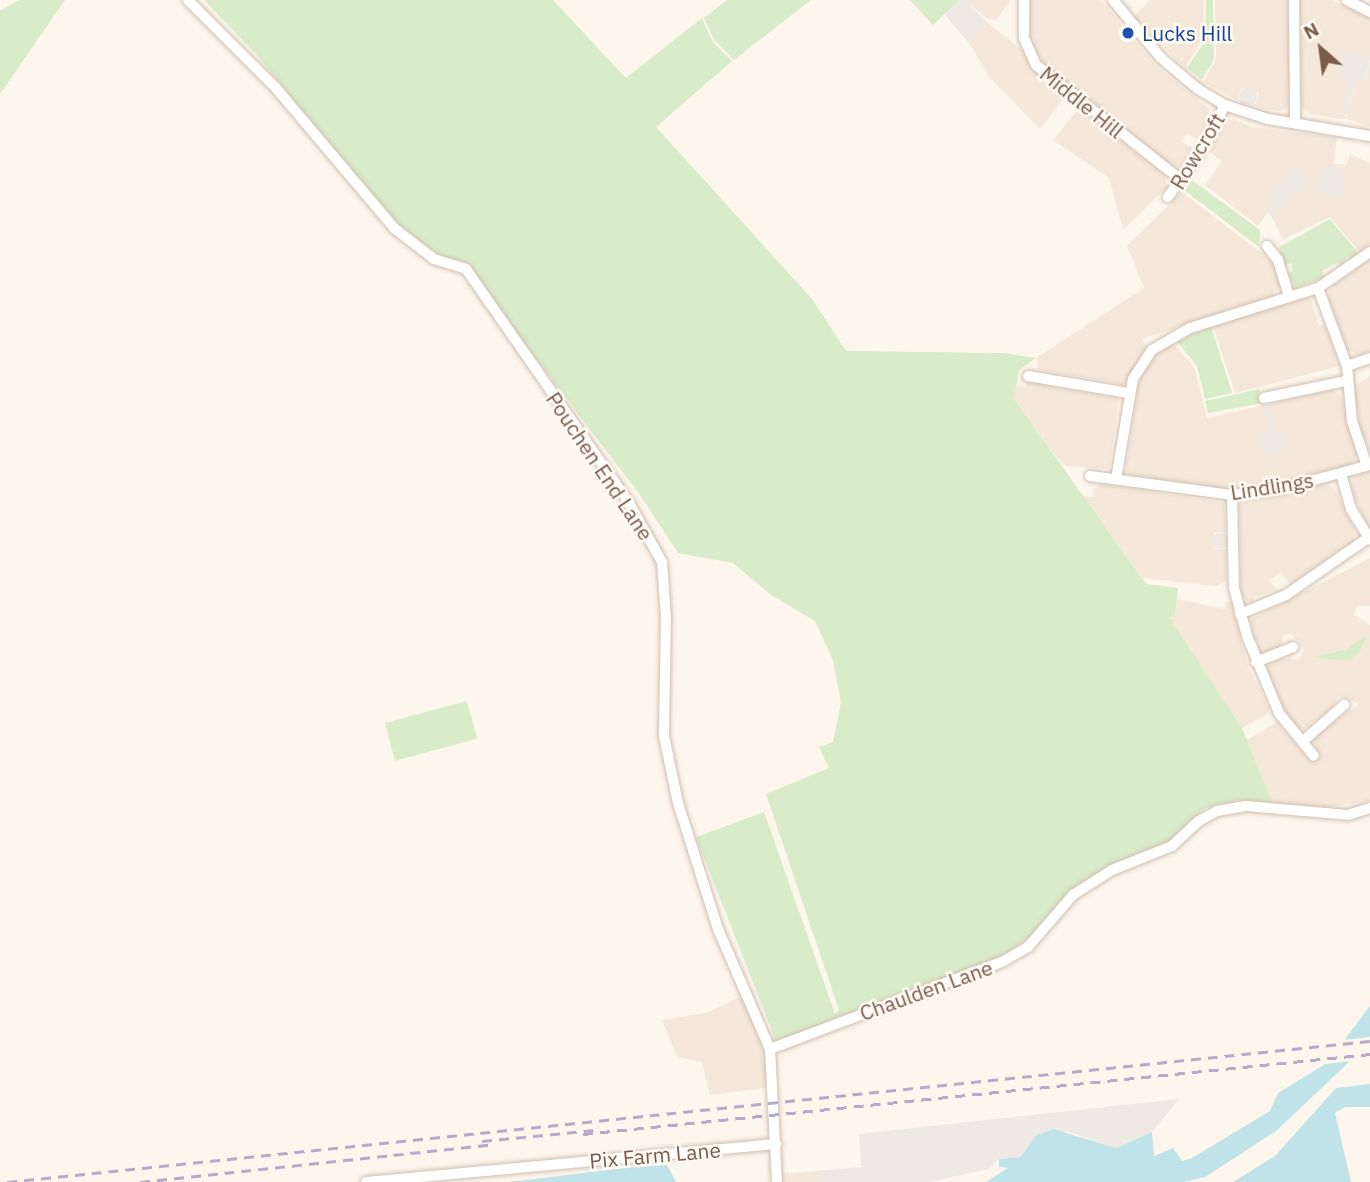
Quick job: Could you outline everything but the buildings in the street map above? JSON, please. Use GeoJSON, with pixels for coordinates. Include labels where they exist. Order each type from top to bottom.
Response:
{"type":"FeatureCollection","features":[{"type":"Feature","properties":{"kind":"street","name":"Pouchen End Lane"},"geometry":{"type":"LineString","coordinates":[[188,0],[275,88],[394,228],[434,259],[466,269],[647,532],[662,562],[664,736],[678,803],[718,929],[770,1049],[777,1182]]}},
{"type":"Feature","properties":{"kind":"street","name":"Middle Hill"},"geometry":{"type":"LineString","coordinates":[[1024,0],[1024,38],[1036,65],[1181,180]]}},
{"type":"Feature","properties":{"kind":"street"},"geometry":{"type":"LineString","coordinates":[[1113,0],[1161,58],[1198,89],[1225,105],[1370,136]]}},
{"type":"Feature","properties":{"kind":"street"},"geometry":{"type":"LineString","coordinates":[[1294,0],[1295,122]]}},
{"type":"Feature","properties":{"kind":"street"},"geometry":{"type":"LineString","coordinates":[[1347,0],[1370,12]]}},
{"type":"Feature","properties":{"kind":"street","name":"Rowcroft"},"geometry":{"type":"LineString","coordinates":[[1168,197],[1225,105]]}},
{"type":"Feature","properties":{"kind":"street"},"geometry":{"type":"LineString","coordinates":[[1267,246],[1278,260],[1289,296]]}},
{"type":"Feature","properties":{"kind":"street"},"geometry":{"type":"LineString","coordinates":[[1115,480],[1129,393],[1139,367],[1161,344],[1190,328],[1318,288],[1370,252]]}},
{"type":"Feature","properties":{"kind":"street"},"geometry":{"type":"LineString","coordinates":[[1318,288],[1347,366],[1346,381],[1352,421],[1369,466]]}},
{"type":"Feature","properties":{"kind":"street"},"geometry":{"type":"LineString","coordinates":[[1347,366],[1370,358]]}},
{"type":"Feature","properties":{"kind":"street"},"geometry":{"type":"LineString","coordinates":[[1028,376],[1129,393]]}},
{"type":"Feature","properties":{"kind":"street"},"geometry":{"type":"LineString","coordinates":[[1264,398],[1346,381]]}},
{"type":"Feature","properties":{"kind":"street","name":"Lindlings"},"geometry":{"type":"LineString","coordinates":[[1090,476],[1232,495],[1369,466]]}},
{"type":"Feature","properties":{"kind":"street"},"geometry":{"type":"LineString","coordinates":[[1240,614],[1286,595],[1369,539],[1351,509],[1341,474]]}},
{"type":"Feature","properties":{"kind":"street"},"geometry":{"type":"LineString","coordinates":[[1232,495],[1234,588],[1240,614],[1256,662],[1279,713],[1314,756]]}},
{"type":"Feature","properties":{"kind":"street"},"geometry":{"type":"LineString","coordinates":[[1256,662],[1293,647]]}},
{"type":"Feature","properties":{"kind":"street"},"geometry":{"type":"LineString","coordinates":[[1303,741],[1344,705]]}},
{"type":"Feature","properties":{"kind":"street","name":"Chaulden Lane"},"geometry":{"type":"LineString","coordinates":[[770,1049],[1002,962],[1028,947],[1073,895],[1112,870],[1171,846],[1217,811],[1246,806],[1348,815],[1370,808]]}},
{"type":"Feature","properties":{"kind":"street","name":"Pix Farm Lane"},"geometry":{"type":"LineString","coordinates":[[366,1182],[776,1144]]}},
{"type":"Feature","properties":{"kind":"shaded area"},"geometry":{"type":"Polygon","coordinates":[[[959,0],[965,0],[987,22],[969,43],[944,14],[959,0]]]}},
{"type":"Feature","properties":{"kind":"shaded area"},"geometry":{"type":"Polygon","coordinates":[[[965,0],[1011,0],[996,20],[986,18],[965,0]]]}},
{"type":"Feature","properties":{"kind":"shaded area"},"geometry":{"type":"Polygon","coordinates":[[[1030,0],[1101,0],[1155,65],[1209,109],[1211,116],[1198,140],[1187,134],[1182,141],[1193,149],[1183,165],[1173,167],[1047,69],[1030,40],[1030,0]]]}},
{"type":"Feature","properties":{"kind":"shaded area"},"geometry":{"type":"Polygon","coordinates":[[[1150,0],[1204,0],[1203,38],[1185,68],[1164,48],[1173,40],[1161,27],[1152,34],[1134,17],[1150,0]]]}},
{"type":"Feature","properties":{"kind":"shaded area"},"geometry":{"type":"Polygon","coordinates":[[[1215,0],[1288,0],[1291,105],[1280,111],[1255,107],[1259,93],[1242,87],[1237,100],[1203,82],[1216,59],[1215,0]]]}},
{"type":"Feature","properties":{"kind":"shaded area"},"geometry":{"type":"Polygon","coordinates":[[[1299,0],[1332,0],[1370,18],[1370,57],[1344,51],[1339,75],[1349,83],[1340,119],[1310,114],[1302,108],[1299,0]]]}},
{"type":"Feature","properties":{"kind":"shaded area"},"geometry":{"type":"Polygon","coordinates":[[[987,22],[1021,49],[1033,70],[1065,97],[1040,129],[990,78],[969,43],[987,22]]]}},
{"type":"Feature","properties":{"kind":"shaded area"},"geometry":{"type":"Polygon","coordinates":[[[1160,29],[1166,29],[1171,37],[1169,43],[1160,45],[1155,40],[1155,34],[1160,29]]]}},
{"type":"Feature","properties":{"kind":"shaded area"},"geometry":{"type":"Polygon","coordinates":[[[1344,51],[1370,57],[1366,80],[1359,79],[1354,87],[1346,119],[1340,119],[1348,83],[1339,76],[1344,51]]]}},
{"type":"Feature","properties":{"kind":"shaded area"},"geometry":{"type":"Polygon","coordinates":[[[1370,60],[1370,127],[1346,119],[1354,87],[1359,79],[1366,80],[1370,60]]]}},
{"type":"Feature","properties":{"kind":"shaded area"},"geometry":{"type":"Polygon","coordinates":[[[1244,88],[1252,88],[1257,97],[1255,104],[1244,106],[1239,101],[1239,93],[1244,88]]]}},
{"type":"Feature","properties":{"kind":"shaded area"},"geometry":{"type":"Polygon","coordinates":[[[1079,108],[1165,175],[1166,188],[1123,230],[1109,178],[1053,140],[1079,108]]]}},
{"type":"Feature","properties":{"kind":"shaded area"},"geometry":{"type":"Polygon","coordinates":[[[1233,119],[1252,127],[1337,138],[1333,168],[1316,193],[1344,174],[1338,173],[1338,164],[1346,165],[1350,154],[1370,163],[1370,244],[1360,253],[1330,217],[1283,240],[1272,217],[1309,180],[1296,169],[1258,226],[1205,185],[1222,161],[1210,152],[1225,122],[1233,119]]]}},
{"type":"Feature","properties":{"kind":"shaded area"},"geometry":{"type":"Polygon","coordinates":[[[1334,163],[1338,164],[1338,173],[1345,174],[1341,197],[1316,193],[1321,170],[1328,172],[1334,163]]]}},
{"type":"Feature","properties":{"kind":"shaded area"},"geometry":{"type":"Polygon","coordinates":[[[1296,168],[1309,180],[1272,217],[1268,212],[1275,196],[1270,191],[1296,168]]]}},
{"type":"Feature","properties":{"kind":"shaded area"},"geometry":{"type":"Polygon","coordinates":[[[1182,192],[1273,262],[1281,284],[1273,296],[1142,339],[1147,348],[1124,384],[1039,370],[1036,358],[1144,288],[1127,246],[1182,192]]]}},
{"type":"Feature","properties":{"kind":"shaded area"},"geometry":{"type":"Polygon","coordinates":[[[1370,260],[1370,352],[1361,356],[1347,350],[1328,297],[1332,286],[1370,260]]]}},
{"type":"Feature","properties":{"kind":"shaded area"},"geometry":{"type":"Polygon","coordinates":[[[1306,297],[1311,299],[1319,326],[1325,324],[1340,366],[1235,393],[1213,326],[1306,297]]]}},
{"type":"Feature","properties":{"kind":"shaded area"},"geometry":{"type":"Polygon","coordinates":[[[1173,343],[1195,369],[1207,418],[1263,405],[1268,431],[1263,454],[1289,449],[1272,430],[1267,405],[1332,390],[1342,397],[1358,455],[1351,466],[1255,488],[1221,489],[1125,474],[1140,377],[1156,355],[1173,343]]]}},
{"type":"Feature","properties":{"kind":"shaded area"},"geometry":{"type":"Polygon","coordinates":[[[1370,376],[1370,452],[1360,427],[1353,387],[1370,376]]]}},
{"type":"Feature","properties":{"kind":"shaded area"},"geometry":{"type":"Polygon","coordinates":[[[1026,382],[1119,399],[1109,469],[1066,466],[1054,454],[1014,399],[1016,386],[1026,387],[1026,382]]]}},
{"type":"Feature","properties":{"kind":"shaded area"},"geometry":{"type":"Polygon","coordinates":[[[1263,405],[1267,405],[1274,432],[1285,431],[1289,449],[1263,455],[1258,434],[1268,431],[1263,405]]]}},
{"type":"Feature","properties":{"kind":"shaded area"},"geometry":{"type":"Polygon","coordinates":[[[1370,471],[1370,532],[1350,486],[1355,476],[1370,471]]]}},
{"type":"Feature","properties":{"kind":"shaded area"},"geometry":{"type":"Polygon","coordinates":[[[1327,483],[1335,489],[1355,530],[1353,541],[1290,585],[1281,572],[1270,580],[1276,589],[1253,598],[1253,604],[1241,597],[1239,503],[1327,483]]]}},
{"type":"Feature","properties":{"kind":"shaded area"},"geometry":{"type":"Polygon","coordinates":[[[1102,484],[1224,503],[1226,532],[1214,533],[1214,549],[1226,549],[1226,581],[1216,586],[1142,578],[1083,496],[1093,497],[1094,489],[1102,484]]]}},
{"type":"Feature","properties":{"kind":"shaded area"},"geometry":{"type":"Polygon","coordinates":[[[1220,533],[1226,535],[1226,547],[1220,549],[1214,547],[1212,541],[1214,535],[1220,533]]]}},
{"type":"Feature","properties":{"kind":"shaded area"},"geometry":{"type":"Polygon","coordinates":[[[1370,558],[1370,606],[1357,606],[1354,614],[1370,625],[1370,801],[1310,810],[1273,804],[1247,740],[1277,722],[1311,762],[1320,757],[1313,738],[1359,704],[1339,696],[1332,707],[1300,732],[1282,708],[1264,669],[1276,659],[1299,659],[1304,650],[1291,633],[1283,636],[1281,647],[1261,653],[1249,620],[1370,558]]]}},
{"type":"Feature","properties":{"kind":"shaded area"},"geometry":{"type":"Polygon","coordinates":[[[1177,599],[1225,609],[1226,602],[1231,602],[1249,669],[1269,708],[1267,714],[1242,728],[1168,616],[1175,617],[1177,599]]]}},
{"type":"Feature","properties":{"kind":"shaded area"},"geometry":{"type":"Polygon","coordinates":[[[741,996],[759,1033],[772,1087],[710,1095],[702,1062],[677,1057],[662,1020],[706,1013],[741,996]]]}},
{"type":"Feature","properties":{"kind":"shaded area"},"geometry":{"type":"Polygon","coordinates":[[[1179,1099],[1152,1132],[1116,1148],[1066,1131],[1021,1157],[999,1159],[989,1169],[929,1182],[817,1182],[817,1171],[861,1167],[859,1134],[1179,1099]]]}},
{"type":"Feature","properties":{"kind":"shaded area"},"geometry":{"type":"Polygon","coordinates":[[[817,1171],[817,1182],[777,1182],[777,1174],[817,1171]]]}},
{"type":"Feature","properties":{"kind":"green space"},"geometry":{"type":"Polygon","coordinates":[[[19,0],[65,0],[0,94],[0,11],[19,0]]]}},
{"type":"Feature","properties":{"kind":"green space"},"geometry":{"type":"Polygon","coordinates":[[[204,0],[553,0],[626,78],[702,18],[713,42],[732,61],[656,127],[812,299],[846,351],[1002,353],[1036,358],[1019,370],[1014,399],[1146,584],[1178,588],[1175,617],[1169,617],[1242,728],[1273,804],[1238,800],[1204,809],[1166,844],[1089,878],[1064,897],[1031,936],[991,964],[776,1041],[696,837],[764,812],[835,1014],[839,1010],[766,794],[829,768],[819,747],[833,742],[841,703],[833,660],[815,621],[771,595],[733,563],[678,553],[640,495],[463,263],[437,254],[394,222],[256,54],[204,0]]]}},
{"type":"Feature","properties":{"kind":"green space"},"geometry":{"type":"Polygon","coordinates":[[[727,0],[811,0],[734,60],[714,40],[704,18],[727,0]]]}},
{"type":"Feature","properties":{"kind":"green space"},"geometry":{"type":"Polygon","coordinates":[[[910,0],[959,0],[933,25],[910,0]]]}},
{"type":"Feature","properties":{"kind":"green space"},"geometry":{"type":"Polygon","coordinates":[[[1206,0],[1213,0],[1214,59],[1202,80],[1187,68],[1205,41],[1206,0]]]}},
{"type":"Feature","properties":{"kind":"green space"},"geometry":{"type":"Polygon","coordinates":[[[1192,180],[1260,230],[1259,247],[1184,190],[1192,180]]]}},
{"type":"Feature","properties":{"kind":"green space"},"geometry":{"type":"Polygon","coordinates":[[[1330,219],[1359,254],[1351,261],[1347,256],[1341,267],[1338,262],[1322,271],[1325,277],[1296,288],[1287,273],[1293,271],[1291,263],[1284,265],[1279,247],[1330,219]]]}},
{"type":"Feature","properties":{"kind":"green space"},"geometry":{"type":"Polygon","coordinates":[[[1211,326],[1232,393],[1205,399],[1197,366],[1177,341],[1211,326]]]}},
{"type":"Feature","properties":{"kind":"green space"},"geometry":{"type":"Polygon","coordinates":[[[1259,389],[1263,403],[1208,413],[1205,401],[1259,389]]]}},
{"type":"Feature","properties":{"kind":"green space"},"geometry":{"type":"Polygon","coordinates":[[[1367,635],[1359,653],[1349,661],[1312,657],[1345,650],[1367,635]]]}},
{"type":"Feature","properties":{"kind":"green space"},"geometry":{"type":"Polygon","coordinates":[[[467,701],[477,739],[395,761],[385,723],[467,701]]]}},
{"type":"Feature","properties":{"kind":"water"},"geometry":{"type":"Polygon","coordinates":[[[1370,1006],[1370,1036],[1346,1065],[1276,1131],[1205,1177],[1184,1182],[986,1182],[1008,1168],[999,1167],[999,1159],[1021,1157],[1035,1136],[1053,1129],[1116,1148],[1152,1132],[1154,1156],[1173,1148],[1182,1161],[1192,1158],[1270,1111],[1278,1093],[1327,1063],[1370,1006]]]}},
{"type":"Feature","properties":{"kind":"water"},"geometry":{"type":"Polygon","coordinates":[[[1370,1084],[1370,1107],[1345,1107],[1335,1113],[1351,1182],[1233,1182],[1275,1156],[1336,1088],[1370,1084]]]}},
{"type":"Feature","properties":{"kind":"water"},"geometry":{"type":"Polygon","coordinates":[[[667,1165],[676,1182],[509,1182],[625,1168],[667,1165]]]}},
{"type":"Feature","properties":{"kind":"pier"},"geometry":{"type":"Polygon","coordinates":[[[1370,1037],[1352,1061],[1317,1065],[1343,1040],[1370,1037]]]}},
{"type":"Feature","properties":{"kind":"railway"},"geometry":{"type":"LineString","coordinates":[[7,1182],[1370,1041]]}},
{"type":"Feature","properties":{"kind":"railway"},"geometry":{"type":"LineString","coordinates":[[583,1134],[1370,1054]]}},
{"type":"Feature","properties":{"kind":"railway"},"geometry":{"type":"LineString","coordinates":[[482,1141],[594,1130]]}},
{"type":"Feature","properties":{"kind":"railway"},"geometry":{"type":"LineString","coordinates":[[140,1182],[493,1144]]}},
{"type":"Feature","properties":{"kind":"place","name":"Lucks Hill"},"geometry":{"type":"Point","coordinates":[1128,33]}}]}
